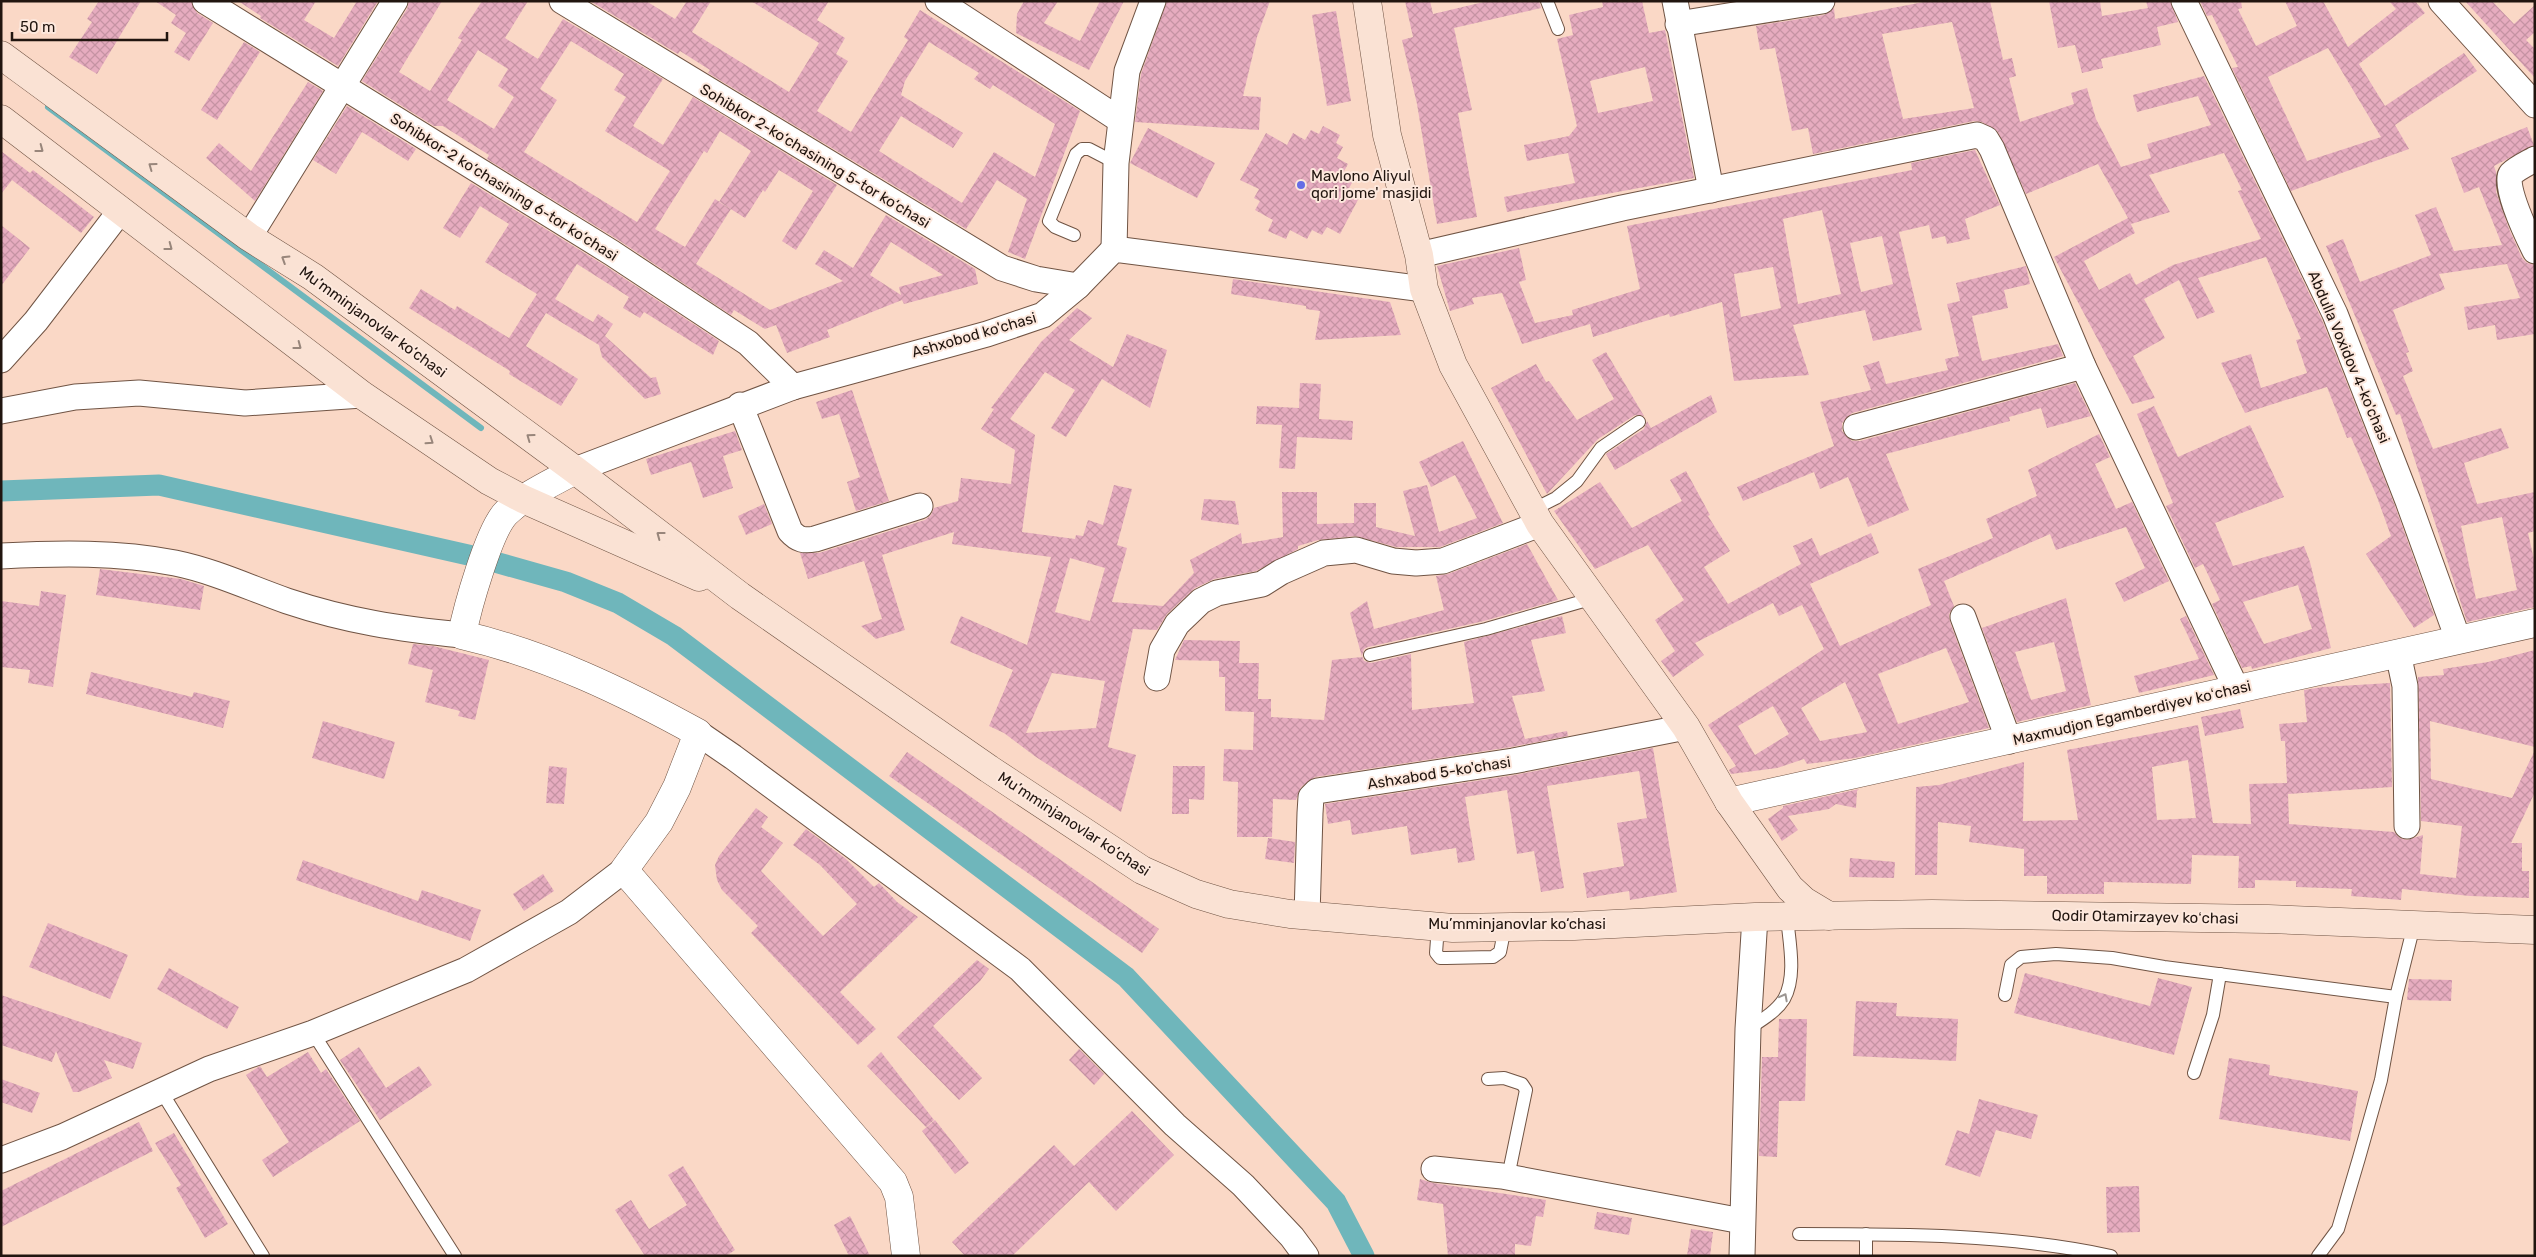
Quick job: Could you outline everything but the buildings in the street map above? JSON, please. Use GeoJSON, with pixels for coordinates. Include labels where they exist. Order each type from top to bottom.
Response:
{"type":"FeatureCollection","features":[{"type":"Feature","properties":{"kind":"main road"},"geometry":{"type":"LineString","coordinates":[[1367,1],[1387,135],[1419,255],[1424,289],[1452,365],[1536,517],[1686,727],[1729,802],[1790,888],[1804,901],[1829,916]]}},
{"type":"Feature","properties":{"kind":"main road","name":"Mu’mminjanovlar ko‘chasi"},"geometry":{"type":"LineString","coordinates":[[1,54],[249,237],[313,277],[575,470],[740,596],[989,769],[1142,870],[1196,894],[1229,904],[1307,916],[1438,926],[1505,927],[1755,917]]}},
{"type":"Feature","properties":{"kind":"main road","name":"Mu’mminjanovlar ko‘chasi"},"geometry":{"type":"LineString","coordinates":[[1,119],[362,395],[489,481],[522,499],[740,596]]}},
{"type":"Feature","properties":{"kind":"main road","name":"Qodir Otamirzayev koʻchasi"},"geometry":{"type":"LineString","coordinates":[[1755,917],[1932,914],[2238,918],[2535,930]]}},
{"type":"Feature","properties":{"kind":"street","name":"Sohibkor-2 ko‘chasining 6-tor ko‘chasi"},"geometry":{"type":"LineString","coordinates":[[205,1],[612,253],[748,342],[793,387]]}},
{"type":"Feature","properties":{"kind":"street"},"geometry":{"type":"LineString","coordinates":[[249,237],[343,88],[395,1]]}},
{"type":"Feature","properties":{"kind":"street","name":"Sohibkor 2-ko‘chasining 5-tor ko‘chasi"},"geometry":{"type":"LineString","coordinates":[[562,1],[1002,268],[1036,279],[1078,286]]}},
{"type":"Feature","properties":{"kind":"street"},"geometry":{"type":"LineString","coordinates":[[938,1],[1120,120]]}},
{"type":"Feature","properties":{"kind":"street"},"geometry":{"type":"LineString","coordinates":[[1153,1],[1127,71],[1116,163],[1114,249],[1424,289]]}},
{"type":"Feature","properties":{"kind":"street"},"geometry":{"type":"LineString","coordinates":[[1711,190],[1676,13],[1822,1]]}},
{"type":"Feature","properties":{"kind":"street","name":"Abdulla Voxidov 4-ko'chasi"},"geometry":{"type":"LineString","coordinates":[[2184,1],[2334,314],[2408,501],[2458,639]]}},
{"type":"Feature","properties":{"kind":"street"},"geometry":{"type":"LineString","coordinates":[[2441,1],[2535,105]]}},
{"type":"Feature","properties":{"kind":"street"},"geometry":{"type":"LineString","coordinates":[[1419,255],[1711,190],[1980,135],[1992,149],[2083,366],[2237,690]]}},
{"type":"Feature","properties":{"kind":"street"},"geometry":{"type":"LineString","coordinates":[[2535,159],[2511,174],[2509,178],[2512,197],[2535,251]]}},
{"type":"Feature","properties":{"kind":"street"},"geometry":{"type":"LineString","coordinates":[[1,360],[36,321],[120,210]]}},
{"type":"Feature","properties":{"kind":"street","name":"Ashxobod ko'chasi"},"geometry":{"type":"LineString","coordinates":[[575,470],[740,405],[793,387],[1042,316],[1078,286],[1114,249]]}},
{"type":"Feature","properties":{"kind":"street"},"geometry":{"type":"LineString","coordinates":[[1856,426],[2083,366]]}},
{"type":"Feature","properties":{"kind":"street"},"geometry":{"type":"LineString","coordinates":[[1,411],[75,397],[140,393],[245,403],[362,395]]}},
{"type":"Feature","properties":{"kind":"street"},"geometry":{"type":"LineString","coordinates":[[740,405],[790,532],[801,540],[816,538],[920,506]]}},
{"type":"Feature","properties":{"kind":"street"},"geometry":{"type":"LineString","coordinates":[[462,635],[469,603],[498,522],[522,499],[575,470]]}},
{"type":"Feature","properties":{"kind":"street"},"geometry":{"type":"LineString","coordinates":[[1157,678],[1162,650],[1176,624],[1201,601],[1217,594],[1262,584],[1281,572],[1324,553],[1356,550],[1393,561],[1416,563],[1443,561],[1536,517]]}},
{"type":"Feature","properties":{"kind":"street"},"geometry":{"type":"LineString","coordinates":[[1,556],[51,553],[134,557],[176,563],[356,621],[401,629],[462,635],[503,646],[568,670],[646,705],[698,733],[733,757],[1020,969],[1088,1035],[1175,1125],[1243,1185],[1292,1237],[1306,1256]]}},
{"type":"Feature","properties":{"kind":"street"},"geometry":{"type":"LineString","coordinates":[[1963,616],[2010,741]]}},
{"type":"Feature","properties":{"kind":"street","name":"Maxmudjon Egamberdiyev koʻchasi"},"geometry":{"type":"LineString","coordinates":[[1729,802],[2535,623]]}},
{"type":"Feature","properties":{"kind":"street"},"geometry":{"type":"LineString","coordinates":[[2398,653],[2405,686],[2407,826]]}},
{"type":"Feature","properties":{"kind":"street","name":"Ashxabod 5-ko'chasi"},"geometry":{"type":"LineString","coordinates":[[1307,916],[1311,797],[1317,791],[1514,761],[1686,727]]}},
{"type":"Feature","properties":{"kind":"street"},"geometry":{"type":"LineString","coordinates":[[1,1160],[62,1137],[209,1069],[313,1033],[466,970],[569,912],[624,870],[660,822],[677,787],[698,733]]}},
{"type":"Feature","properties":{"kind":"street"},"geometry":{"type":"LineString","coordinates":[[624,870],[893,1182],[899,1197],[906,1256]]}},
{"type":"Feature","properties":{"kind":"street"},"geometry":{"type":"LineString","coordinates":[[1742,1256],[1748,1029],[1755,917]]}},
{"type":"Feature","properties":{"kind":"street"},"geometry":{"type":"LineString","coordinates":[[1434,1169],[1508,1177],[1742,1220]]}},
{"type":"Feature","properties":{"kind":"lane"},"geometry":{"type":"LineString","coordinates":[[1547,1],[1558,29]]}},
{"type":"Feature","properties":{"kind":"lane"},"geometry":{"type":"LineString","coordinates":[[1074,235],[1055,227],[1050,221],[1076,154],[1082,149],[1090,149],[1116,163]]}},
{"type":"Feature","properties":{"kind":"lane"},"geometry":{"type":"LineString","coordinates":[[1536,517],[1577,481],[1601,448],[1639,422]]}},
{"type":"Feature","properties":{"kind":"lane"},"geometry":{"type":"LineString","coordinates":[[1370,655],[1486,629],[1594,598]]}},
{"type":"Feature","properties":{"kind":"lane"},"geometry":{"type":"LineString","coordinates":[[1748,1029],[1771,1013],[1787,992],[1790,967],[1787,917]]}},
{"type":"Feature","properties":{"kind":"lane"},"geometry":{"type":"LineString","coordinates":[[2318,1256],[2338,1228],[2381,1080],[2396,997],[2414,925]]}},
{"type":"Feature","properties":{"kind":"lane"},"geometry":{"type":"LineString","coordinates":[[2005,995],[2011,965],[2021,957],[2056,954],[2112,958],[2396,997]]}},
{"type":"Feature","properties":{"kind":"lane"},"geometry":{"type":"LineString","coordinates":[[2194,1073],[2213,1015],[2220,974]]}},
{"type":"Feature","properties":{"kind":"lane"},"geometry":{"type":"LineString","coordinates":[[313,1033],[455,1256]]}},
{"type":"Feature","properties":{"kind":"lane"},"geometry":{"type":"LineString","coordinates":[[1488,1079],[1504,1078],[1522,1084],[1526,1090],[1508,1177]]}},
{"type":"Feature","properties":{"kind":"lane"},"geometry":{"type":"LineString","coordinates":[[161,1091],[263,1256]]}},
{"type":"Feature","properties":{"kind":"lane"},"geometry":{"type":"LineString","coordinates":[[1799,1234],[1866,1234],[1995,1240],[2111,1256]]}},
{"type":"Feature","properties":{"kind":"lane"},"geometry":{"type":"LineString","coordinates":[[1866,1234],[1866,1256]]}},
{"type":"Feature","properties":{"kind":"waterway"},"geometry":{"type":"LineString","coordinates":[[48,107],[481,428]]}},
{"type":"Feature","properties":{"kind":"waterway"},"geometry":{"type":"LineString","coordinates":[[1,491],[159,485],[477,557],[566,582],[618,603],[674,636],[1126,977],[1336,1202],[1364,1256]]}},
{"type":"Feature","properties":{"kind":"place","name":"Mavlono Aliyul qori jome' masjidi"},"geometry":{"type":"Point","coordinates":[1301,185]}}]}
